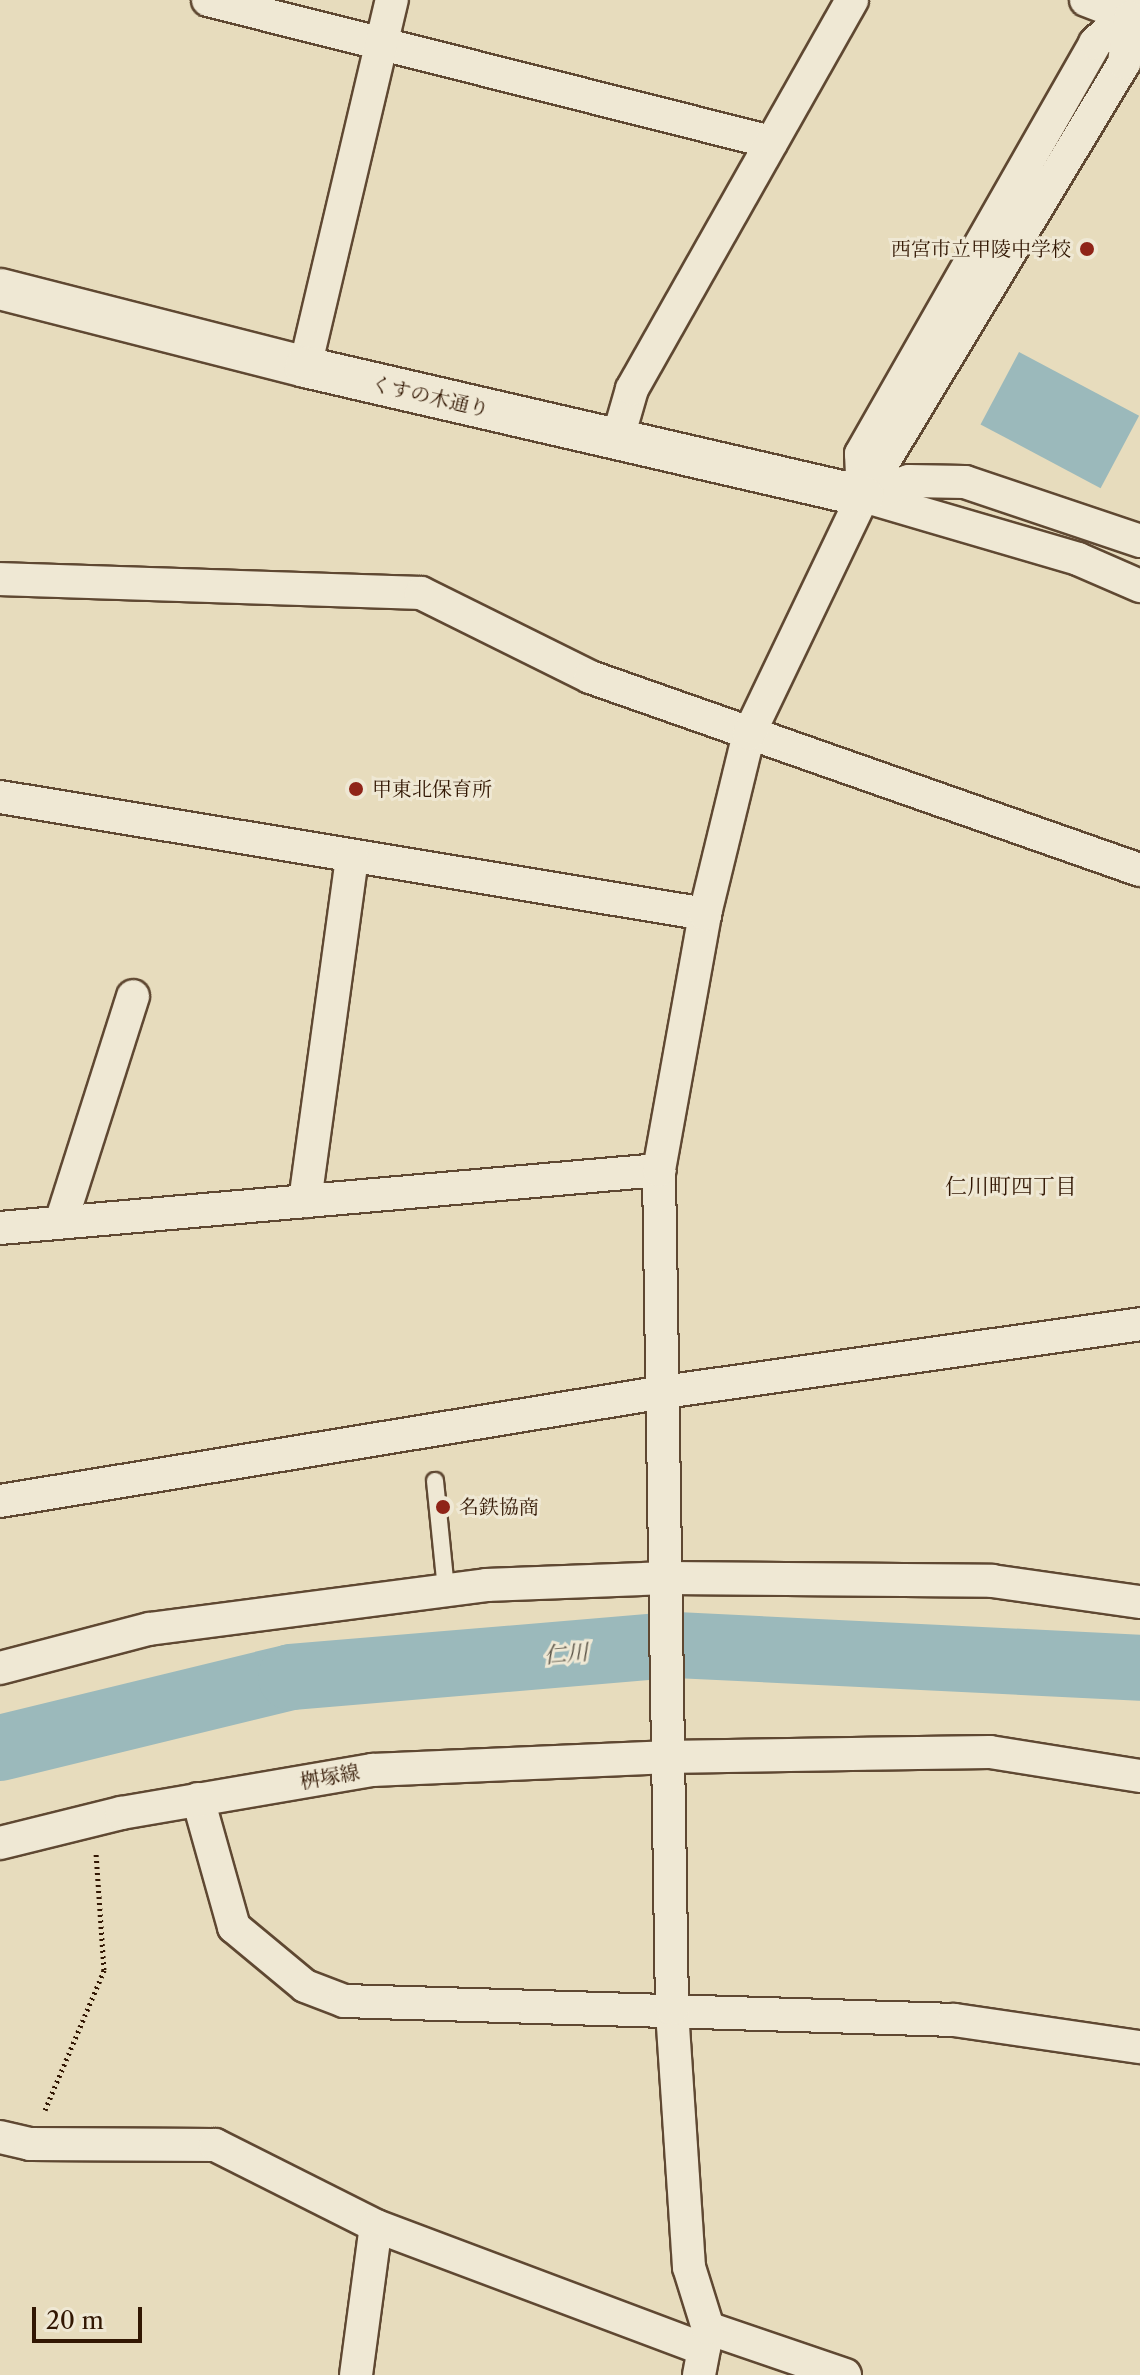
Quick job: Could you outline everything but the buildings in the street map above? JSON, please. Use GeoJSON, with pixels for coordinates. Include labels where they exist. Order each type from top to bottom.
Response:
{"type":"FeatureCollection","features":[{"type":"Feature","properties":{"kind":"street"},"geometry":{"type":"LineString","coordinates":[[208,0],[771,142]]}},
{"type":"Feature","properties":{"kind":"street"},"geometry":{"type":"LineString","coordinates":[[305,367],[392,0]]}},
{"type":"Feature","properties":{"kind":"street"},"geometry":{"type":"LineString","coordinates":[[617,441],[632,389],[852,0]]}},
{"type":"Feature","properties":{"kind":"street"},"geometry":{"type":"LineString","coordinates":[[1086,0],[1135,10]]}},
{"type":"Feature","properties":{"kind":"street"},"geometry":{"type":"LineString","coordinates":[[704,2350],[689,2267],[672,2009],[665,1757],[668,1578],[659,1170],[705,914],[749,734],[863,496],[861,454],[1095,43],[1135,10]]}},
{"type":"Feature","properties":{"kind":"street","name":"くすの木通り"},"geometry":{"type":"LineString","coordinates":[[0,289],[305,367],[863,496],[1078,559],[1140,586]]}},
{"type":"Feature","properties":{"kind":"street"},"geometry":{"type":"LineString","coordinates":[[863,496],[909,481],[965,482],[1140,541]]}},
{"type":"Feature","properties":{"kind":"street"},"geometry":{"type":"LineString","coordinates":[[0,579],[421,593],[590,677],[1140,870]]}},
{"type":"Feature","properties":{"kind":"street"},"geometry":{"type":"LineString","coordinates":[[0,797],[705,914]]}},
{"type":"Feature","properties":{"kind":"street"},"geometry":{"type":"LineString","coordinates":[[305,1201],[352,856]]}},
{"type":"Feature","properties":{"kind":"street"},"geometry":{"type":"LineString","coordinates":[[61,1222],[133,996]]}},
{"type":"Feature","properties":{"kind":"street"},"geometry":{"type":"LineString","coordinates":[[0,1228],[659,1170]]}},
{"type":"Feature","properties":{"kind":"street"},"geometry":{"type":"LineString","coordinates":[[0,1501],[664,1392],[1140,1324]]}},
{"type":"Feature","properties":{"kind":"street"},"geometry":{"type":"LineString","coordinates":[[0,1668],[149,1629],[446,1590],[668,1578],[992,1581],[1140,1602]]}},
{"type":"Feature","properties":{"kind":"street","name":"桝塚線"},"geometry":{"type":"LineString","coordinates":[[0,1843],[198,1799],[372,1770],[665,1757],[990,1752],[1140,1776]]}},
{"type":"Feature","properties":{"kind":"street"},"geometry":{"type":"LineString","coordinates":[[198,1799],[234,1927],[305,1986],[344,2001],[954,2020],[1140,2047]]}},
{"type":"Feature","properties":{"kind":"street"},"geometry":{"type":"LineString","coordinates":[[15,2140],[215,2145],[376,2226],[704,2350],[845,2375]]}},
{"type":"Feature","properties":{"kind":"street"},"geometry":{"type":"LineString","coordinates":[[356,2375],[376,2226]]}},
{"type":"Feature","properties":{"kind":"lane"},"geometry":{"type":"LineString","coordinates":[[435,1481],[446,1590]]}},
{"type":"Feature","properties":{"kind":"path"},"geometry":{"type":"LineString","coordinates":[[15,2140],[104,1970],[93,1820]]}},
{"type":"Feature","properties":{"kind":"water"},"geometry":{"type":"Polygon","coordinates":[[[1019,352],[1139,416],[1101,488],[981,424],[1019,352]]]}},
{"type":"Feature","properties":{"kind":"waterway","name":"仁川"},"geometry":{"type":"LineString","coordinates":[[0,1748],[291,1677],[676,1645],[1140,1668]]}},
{"type":"Feature","properties":{"kind":"place","name":"西宮市立甲陵中学校"},"geometry":{"type":"Point","coordinates":[1087,249]}},
{"type":"Feature","properties":{"kind":"place","name":"甲東北保育所"},"geometry":{"type":"Point","coordinates":[356,789]}},
{"type":"Feature","properties":{"kind":"place","name":"名鉄協商"},"geometry":{"type":"Point","coordinates":[443,1507]}},
{"type":"Feature","properties":{"kind":"district","name":"仁川町四丁目"},"geometry":{"type":"Point","coordinates":[1011,1187]}}]}
